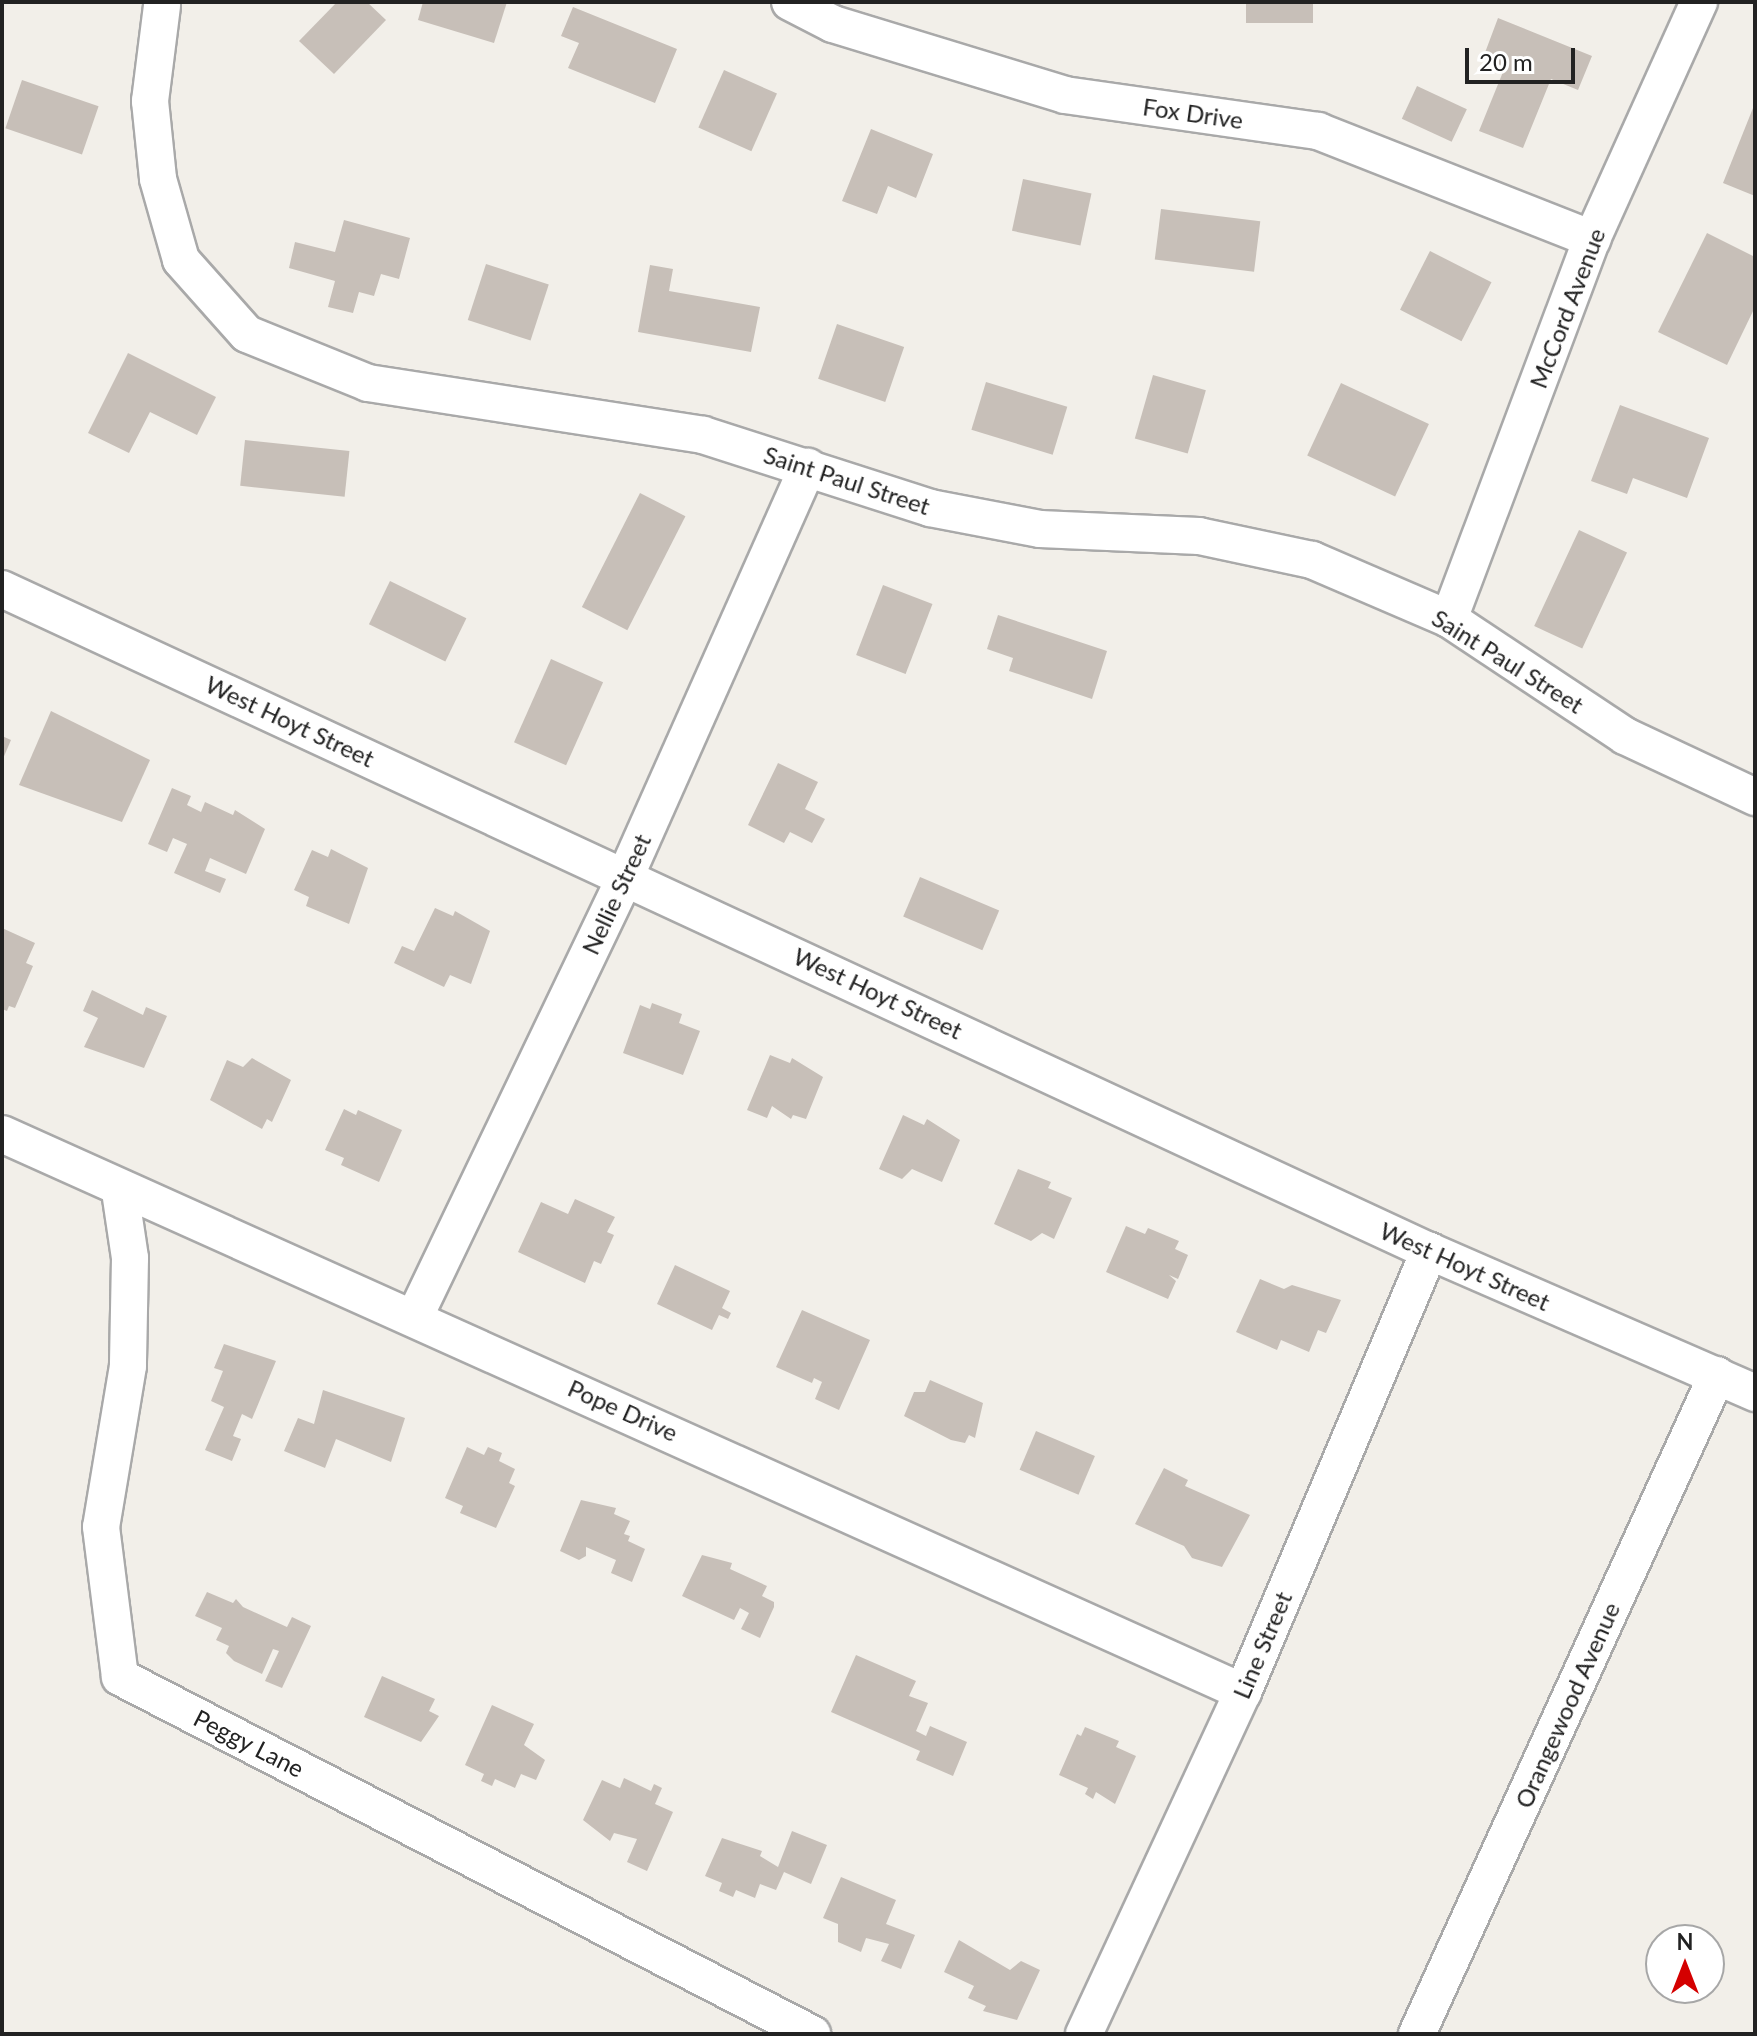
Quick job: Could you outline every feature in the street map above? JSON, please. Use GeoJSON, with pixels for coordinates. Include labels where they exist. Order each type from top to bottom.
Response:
{"type":"FeatureCollection","features":[{"type":"Feature","properties":{"kind":"street","name":"Fox Drive"},"geometry":{"type":"LineString","coordinates":[[790,2],[833,24],[1065,95],[1318,131],[1592,239]]}},
{"type":"Feature","properties":{"kind":"street","name":"McCord Avenue"},"geometry":{"type":"LineString","coordinates":[[1449,619],[1592,239],[1699,2]]}},
{"type":"Feature","properties":{"kind":"street","name":"Saint Paul Street"},"geometry":{"type":"LineString","coordinates":[[159,3],[150,101],[158,179],[181,260],[247,334],[368,383],[703,435],[930,508],[1040,529],[1199,536],[1312,560],[1449,619],[1625,736],[1755,797]]}},
{"type":"Feature","properties":{"kind":"street","name":"Nellie Street"},"geometry":{"type":"LineString","coordinates":[[415,1316],[626,875],[808,467]]}},
{"type":"Feature","properties":{"kind":"street","name":"West Hoyt Street"},"geometry":{"type":"LineString","coordinates":[[2,589],[626,875],[1429,1251],[1755,1393]]}},
{"type":"Feature","properties":{"kind":"street","name":"Pope Drive"},"geometry":{"type":"LineString","coordinates":[[2,1134],[120,1191],[415,1316],[1243,1692]]}},
{"type":"Feature","properties":{"kind":"street","name":"Peggy Lane"},"geometry":{"type":"LineString","coordinates":[[120,1191],[130,1258],[128,1366],[101,1527],[120,1677],[812,2034]]}},
{"type":"Feature","properties":{"kind":"street","name":"Line Street"},"geometry":{"type":"LineString","coordinates":[[1084,2034],[1243,1692],[1429,1251]]}},
{"type":"Feature","properties":{"kind":"street","name":"Orangewood Avenue"},"geometry":{"type":"LineString","coordinates":[[1417,2034],[1717,1375]]}},
{"type":"Feature","properties":{"kind":"building"},"geometry":{"type":"Polygon","coordinates":[[[337,2],[367,2],[386,20],[334,74],[299,41],[337,2]]]}},
{"type":"Feature","properties":{"kind":"building"},"geometry":{"type":"Polygon","coordinates":[[[423,2],[507,2],[494,43],[418,20],[423,2]]]}},
{"type":"Feature","properties":{"kind":"building"},"geometry":{"type":"Polygon","coordinates":[[[1246,2],[1313,2],[1313,23],[1246,23],[1246,2]]]}},
{"type":"Feature","properties":{"kind":"building"},"geometry":{"type":"Polygon","coordinates":[[[573,7],[677,49],[655,103],[568,68],[579,43],[561,36],[573,7]]]}},
{"type":"Feature","properties":{"kind":"building"},"geometry":{"type":"Polygon","coordinates":[[[1498,18],[1592,56],[1578,90],[1551,79],[1523,148],[1479,131],[1505,67],[1483,58],[1498,18]]]}},
{"type":"Feature","properties":{"kind":"building"},"geometry":{"type":"Polygon","coordinates":[[[724,70],[777,94],[751,151],[698,128],[724,70]]]}},
{"type":"Feature","properties":{"kind":"building"},"geometry":{"type":"Polygon","coordinates":[[[22,80],[99,106],[82,155],[5,128],[22,80]]]}},
{"type":"Feature","properties":{"kind":"building"},"geometry":{"type":"Polygon","coordinates":[[[1417,86],[1467,109],[1452,142],[1402,119],[1417,86]]]}},
{"type":"Feature","properties":{"kind":"building"},"geometry":{"type":"Polygon","coordinates":[[[1755,103],[1755,196],[1723,183],[1755,103]]]}},
{"type":"Feature","properties":{"kind":"building"},"geometry":{"type":"Polygon","coordinates":[[[871,129],[933,154],[916,198],[888,186],[877,214],[842,201],[871,129]]]}},
{"type":"Feature","properties":{"kind":"building"},"geometry":{"type":"Polygon","coordinates":[[[1023,179],[1091,194],[1080,245],[1012,231],[1023,179]]]}},
{"type":"Feature","properties":{"kind":"building"},"geometry":{"type":"Polygon","coordinates":[[[1161,209],[1260,221],[1254,272],[1155,260],[1161,209]]]}},
{"type":"Feature","properties":{"kind":"building"},"geometry":{"type":"Polygon","coordinates":[[[344,220],[410,238],[399,279],[381,274],[374,296],[359,292],[353,313],[328,307],[335,281],[289,268],[295,242],[335,252],[344,220]]]}},
{"type":"Feature","properties":{"kind":"building"},"geometry":{"type":"Polygon","coordinates":[[[1707,233],[1755,257],[1755,307],[1727,365],[1658,332],[1707,233]]]}},
{"type":"Feature","properties":{"kind":"building"},"geometry":{"type":"Polygon","coordinates":[[[1430,251],[1491,282],[1462,341],[1400,310],[1430,251]]]}},
{"type":"Feature","properties":{"kind":"building"},"geometry":{"type":"Polygon","coordinates":[[[486,264],[549,284],[531,341],[468,320],[486,264]]]}},
{"type":"Feature","properties":{"kind":"building"},"geometry":{"type":"Polygon","coordinates":[[[650,265],[673,269],[669,291],[760,307],[751,352],[638,332],[650,265]]]}},
{"type":"Feature","properties":{"kind":"building"},"geometry":{"type":"Polygon","coordinates":[[[837,324],[904,347],[885,402],[818,379],[837,324]]]}},
{"type":"Feature","properties":{"kind":"building"},"geometry":{"type":"Polygon","coordinates":[[[128,353],[216,397],[197,435],[150,412],[129,453],[88,433],[128,353]]]}},
{"type":"Feature","properties":{"kind":"building"},"geometry":{"type":"Polygon","coordinates":[[[1153,375],[1206,390],[1188,454],[1135,438],[1153,375]]]}},
{"type":"Feature","properties":{"kind":"building"},"geometry":{"type":"Polygon","coordinates":[[[986,382],[1067,407],[1053,455],[971,430],[986,382]]]}},
{"type":"Feature","properties":{"kind":"building"},"geometry":{"type":"Polygon","coordinates":[[[1341,383],[1429,424],[1395,496],[1307,456],[1341,383]]]}},
{"type":"Feature","properties":{"kind":"building"},"geometry":{"type":"Polygon","coordinates":[[[1620,405],[1709,438],[1687,498],[1633,478],[1627,494],[1591,481],[1620,405]]]}},
{"type":"Feature","properties":{"kind":"building"},"geometry":{"type":"Polygon","coordinates":[[[245,440],[349,451],[345,497],[240,486],[245,440]]]}},
{"type":"Feature","properties":{"kind":"building"},"geometry":{"type":"Polygon","coordinates":[[[640,493],[685,516],[627,630],[582,607],[640,493]]]}},
{"type":"Feature","properties":{"kind":"building"},"geometry":{"type":"Polygon","coordinates":[[[1579,530],[1627,552],[1582,648],[1534,626],[1579,530]]]}},
{"type":"Feature","properties":{"kind":"building"},"geometry":{"type":"Polygon","coordinates":[[[390,581],[466,618],[445,661],[369,624],[390,581]]]}},
{"type":"Feature","properties":{"kind":"building"},"geometry":{"type":"Polygon","coordinates":[[[883,585],[932,604],[906,674],[856,655],[883,585]]]}},
{"type":"Feature","properties":{"kind":"building"},"geometry":{"type":"Polygon","coordinates":[[[998,615],[1107,651],[1092,699],[1009,671],[1013,658],[987,649],[998,615]]]}},
{"type":"Feature","properties":{"kind":"building"},"geometry":{"type":"Polygon","coordinates":[[[551,659],[603,682],[566,765],[514,742],[551,659]]]}},
{"type":"Feature","properties":{"kind":"building"},"geometry":{"type":"Polygon","coordinates":[[[51,711],[150,760],[122,822],[19,785],[51,711]]]}},
{"type":"Feature","properties":{"kind":"building"},"geometry":{"type":"Polygon","coordinates":[[[2,736],[11,740],[2,761],[2,736]]]}},
{"type":"Feature","properties":{"kind":"building"},"geometry":{"type":"Polygon","coordinates":[[[778,763],[818,782],[805,809],[825,819],[812,843],[790,832],[784,843],[748,825],[778,763]]]}},
{"type":"Feature","properties":{"kind":"building"},"geometry":{"type":"Polygon","coordinates":[[[172,788],[191,796],[187,805],[201,812],[205,802],[233,815],[235,810],[265,829],[246,874],[210,858],[205,871],[226,879],[220,893],[174,873],[187,844],[173,838],[167,852],[148,844],[172,788]]]}},
{"type":"Feature","properties":{"kind":"building"},"geometry":{"type":"Polygon","coordinates":[[[331,849],[368,868],[349,924],[306,906],[309,897],[294,890],[312,850],[328,857],[331,849]]]}},
{"type":"Feature","properties":{"kind":"building"},"geometry":{"type":"Polygon","coordinates":[[[920,877],[999,911],[982,950],[903,917],[920,877]]]}},
{"type":"Feature","properties":{"kind":"building"},"geometry":{"type":"Polygon","coordinates":[[[435,908],[453,916],[455,911],[490,931],[471,984],[450,975],[444,987],[394,963],[402,946],[414,951],[435,908]]]}},
{"type":"Feature","properties":{"kind":"building"},"geometry":{"type":"Polygon","coordinates":[[[2,928],[35,943],[26,963],[33,966],[15,1008],[9,1006],[7,1011],[2,1009],[2,928]]]}},
{"type":"Feature","properties":{"kind":"building"},"geometry":{"type":"Polygon","coordinates":[[[92,990],[143,1015],[146,1007],[167,1016],[144,1068],[84,1047],[98,1018],[83,1011],[92,990]]]}},
{"type":"Feature","properties":{"kind":"building"},"geometry":{"type":"Polygon","coordinates":[[[652,1003],[682,1014],[679,1023],[700,1031],[683,1075],[623,1053],[640,1005],[650,1009],[652,1003]]]}},
{"type":"Feature","properties":{"kind":"building"},"geometry":{"type":"Polygon","coordinates":[[[770,1055],[790,1063],[792,1058],[823,1077],[806,1119],[793,1115],[791,1119],[772,1106],[767,1118],[747,1110],[770,1055]]]}},
{"type":"Feature","properties":{"kind":"building"},"geometry":{"type":"Polygon","coordinates":[[[252,1058],[291,1080],[272,1122],[267,1119],[262,1129],[210,1100],[227,1060],[243,1067],[252,1058]]]}},
{"type":"Feature","properties":{"kind":"building"},"geometry":{"type":"Polygon","coordinates":[[[344,1109],[356,1115],[358,1110],[402,1130],[379,1182],[341,1165],[344,1158],[325,1150],[344,1109]]]}},
{"type":"Feature","properties":{"kind":"building"},"geometry":{"type":"Polygon","coordinates":[[[903,1115],[924,1125],[927,1119],[960,1140],[942,1182],[912,1169],[902,1179],[879,1169],[903,1115]]]}},
{"type":"Feature","properties":{"kind":"building"},"geometry":{"type":"Polygon","coordinates":[[[1018,1169],[1051,1182],[1048,1188],[1072,1198],[1054,1239],[1042,1233],[1031,1241],[994,1224],[1018,1169]]]}},
{"type":"Feature","properties":{"kind":"building"},"geometry":{"type":"Polygon","coordinates":[[[575,1199],[615,1217],[607,1232],[614,1235],[601,1264],[594,1261],[585,1283],[518,1252],[541,1202],[568,1214],[575,1199]]]}},
{"type":"Feature","properties":{"kind":"building"},"geometry":{"type":"Polygon","coordinates":[[[1126,1226],[1145,1234],[1148,1228],[1179,1241],[1175,1249],[1188,1255],[1178,1279],[1169,1275],[1176,1281],[1168,1299],[1106,1272],[1126,1226]]]}},
{"type":"Feature","properties":{"kind":"building"},"geometry":{"type":"Polygon","coordinates":[[[675,1265],[730,1291],[722,1308],[731,1313],[728,1319],[719,1315],[712,1330],[657,1304],[675,1265]]]}},
{"type":"Feature","properties":{"kind":"building"},"geometry":{"type":"Polygon","coordinates":[[[1260,1279],[1284,1289],[1292,1285],[1341,1300],[1326,1333],[1318,1330],[1309,1352],[1281,1340],[1277,1350],[1236,1332],[1260,1279]]]}},
{"type":"Feature","properties":{"kind":"building"},"geometry":{"type":"Polygon","coordinates":[[[802,1310],[870,1340],[839,1410],[815,1399],[822,1382],[814,1378],[812,1383],[776,1367],[802,1310]]]}},
{"type":"Feature","properties":{"kind":"building"},"geometry":{"type":"Polygon","coordinates":[[[224,1344],[276,1361],[252,1419],[242,1414],[233,1436],[241,1439],[232,1461],[205,1450],[224,1407],[211,1401],[223,1371],[214,1368],[224,1344]]]}},
{"type":"Feature","properties":{"kind":"building"},"geometry":{"type":"Polygon","coordinates":[[[930,1380],[983,1403],[975,1438],[969,1435],[965,1443],[951,1440],[904,1416],[914,1392],[925,1392],[930,1380]]]}},
{"type":"Feature","properties":{"kind":"building"},"geometry":{"type":"Polygon","coordinates":[[[323,1390],[405,1418],[391,1462],[336,1439],[325,1468],[284,1451],[298,1418],[314,1424],[323,1390]]]}},
{"type":"Feature","properties":{"kind":"building"},"geometry":{"type":"Polygon","coordinates":[[[1036,1431],[1095,1456],[1079,1495],[1020,1470],[1036,1431]]]}},
{"type":"Feature","properties":{"kind":"building"},"geometry":{"type":"Polygon","coordinates":[[[467,1447],[484,1455],[488,1447],[502,1453],[499,1461],[515,1469],[509,1483],[515,1486],[496,1528],[460,1513],[463,1506],[445,1498],[467,1447]]]}},
{"type":"Feature","properties":{"kind":"building"},"geometry":{"type":"Polygon","coordinates":[[[1164,1468],[1188,1480],[1185,1486],[1250,1515],[1222,1567],[1192,1558],[1184,1546],[1135,1524],[1164,1468]]]}},
{"type":"Feature","properties":{"kind":"building"},"geometry":{"type":"Polygon","coordinates":[[[581,1500],[616,1508],[614,1514],[630,1521],[624,1534],[630,1536],[628,1541],[645,1549],[632,1582],[611,1573],[616,1560],[586,1547],[586,1556],[579,1560],[560,1551],[581,1500]]]}},
{"type":"Feature","properties":{"kind":"building"},"geometry":{"type":"Polygon","coordinates":[[[702,1555],[732,1563],[730,1569],[767,1586],[762,1596],[774,1602],[774,1607],[760,1638],[741,1629],[749,1613],[740,1608],[734,1620],[682,1596],[702,1555]]]}},
{"type":"Feature","properties":{"kind":"building"},"geometry":{"type":"Polygon","coordinates":[[[207,1592],[233,1603],[236,1599],[243,1607],[287,1627],[292,1617],[311,1626],[282,1688],[265,1681],[279,1651],[273,1649],[262,1674],[234,1661],[226,1653],[229,1646],[216,1640],[222,1628],[195,1616],[207,1592]]]}},
{"type":"Feature","properties":{"kind":"building"},"geometry":{"type":"Polygon","coordinates":[[[856,1655],[916,1681],[909,1696],[928,1703],[916,1731],[926,1736],[930,1726],[967,1742],[953,1776],[916,1760],[920,1751],[831,1712],[856,1655]]]}},
{"type":"Feature","properties":{"kind":"building"},"geometry":{"type":"Polygon","coordinates":[[[382,1676],[435,1699],[429,1711],[439,1716],[421,1742],[364,1717],[382,1676]]]}},
{"type":"Feature","properties":{"kind":"building"},"geometry":{"type":"Polygon","coordinates":[[[492,1705],[534,1724],[524,1745],[545,1760],[536,1780],[521,1774],[515,1788],[495,1779],[492,1786],[481,1781],[484,1774],[465,1765],[492,1705]]]}},
{"type":"Feature","properties":{"kind":"building"},"geometry":{"type":"Polygon","coordinates":[[[1085,1727],[1119,1741],[1116,1747],[1136,1756],[1115,1804],[1096,1792],[1093,1799],[1085,1794],[1088,1788],[1059,1775],[1077,1734],[1081,1736],[1085,1727]]]}},
{"type":"Feature","properties":{"kind":"building"},"geometry":{"type":"Polygon","coordinates":[[[624,1778],[651,1791],[654,1784],[662,1788],[655,1804],[673,1812],[647,1871],[627,1862],[637,1839],[614,1833],[610,1841],[583,1820],[602,1780],[620,1788],[624,1778]]]}},
{"type":"Feature","properties":{"kind":"building"},"geometry":{"type":"Polygon","coordinates":[[[792,1831],[827,1845],[811,1884],[784,1872],[776,1890],[760,1884],[755,1898],[736,1890],[733,1897],[719,1891],[722,1883],[705,1876],[722,1838],[762,1851],[760,1856],[778,1867],[792,1831]]]}},
{"type":"Feature","properties":{"kind":"building"},"geometry":{"type":"Polygon","coordinates":[[[841,1877],[896,1900],[886,1924],[915,1935],[901,1969],[881,1961],[889,1944],[866,1938],[861,1952],[838,1942],[838,1924],[823,1918],[841,1877]]]}},
{"type":"Feature","properties":{"kind":"building"},"geometry":{"type":"Polygon","coordinates":[[[959,1940],[1010,1970],[1021,1961],[1040,1970],[1017,2020],[983,2011],[986,2006],[968,1998],[974,1986],[944,1972],[959,1940]]]}}]}
